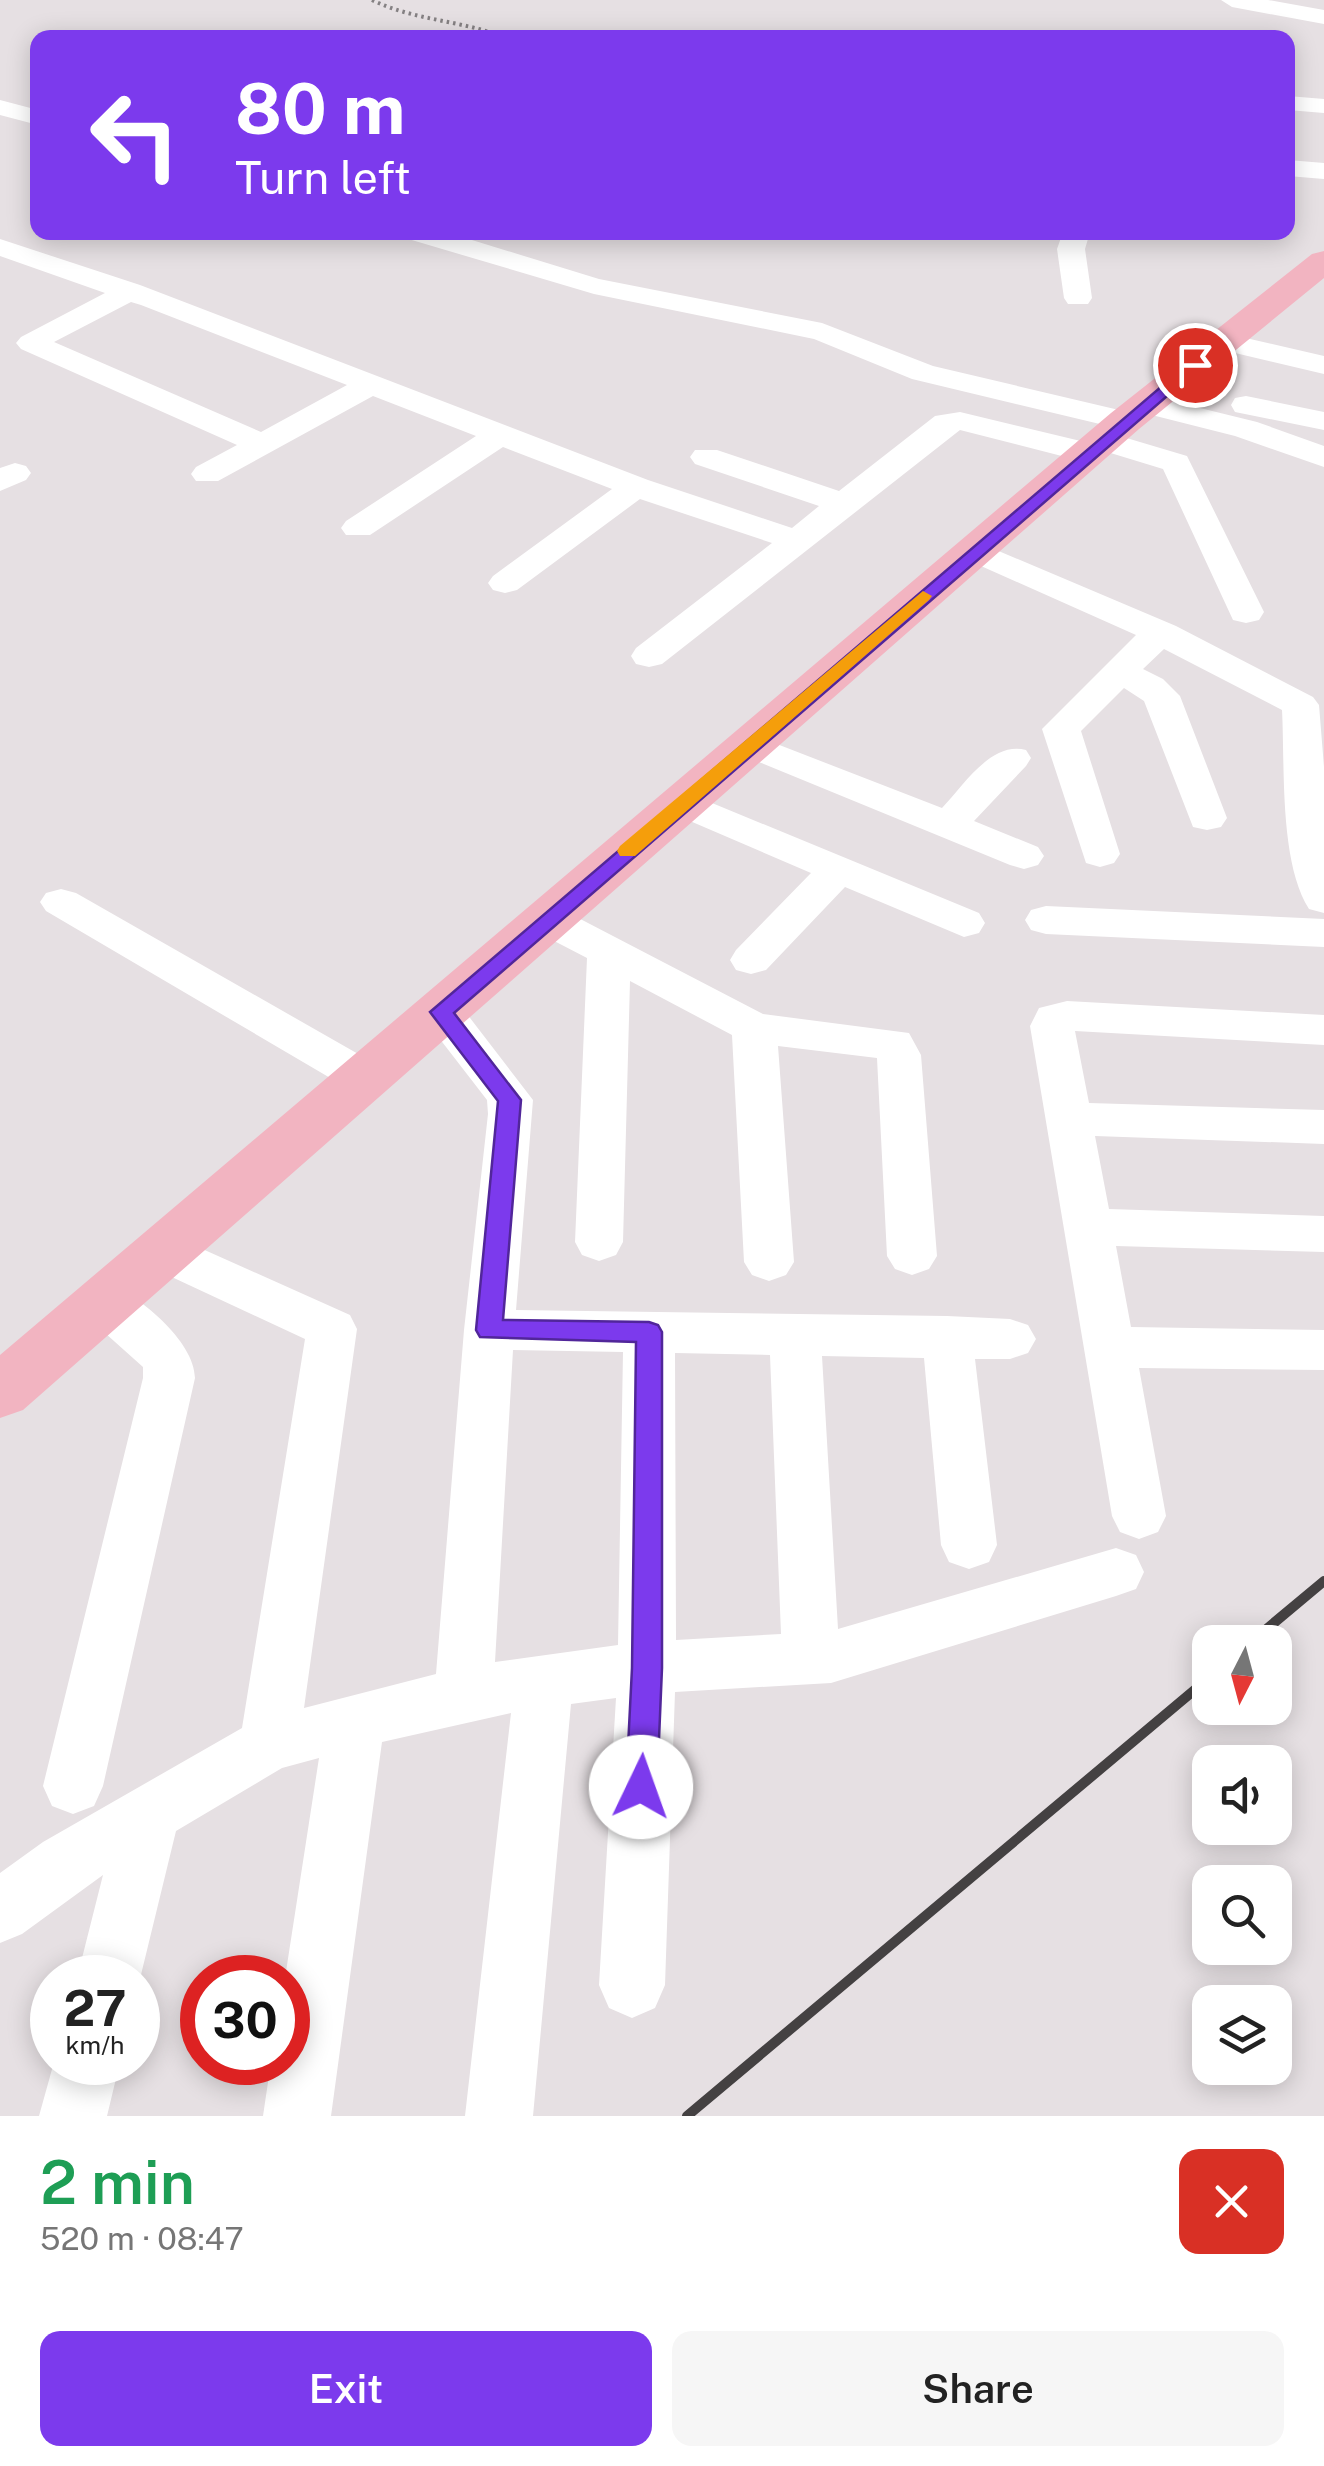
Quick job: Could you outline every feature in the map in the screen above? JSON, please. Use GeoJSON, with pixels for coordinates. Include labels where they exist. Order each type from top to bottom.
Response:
{"type":"FeatureCollection","features":[{"type":"Feature","properties":{"kind":"main road"},"geometry":{"type":"LineString","coordinates":[[0,1392],[1126,422],[1324,262]]}},
{"type":"Feature","properties":{"kind":"street"},"geometry":{"type":"LineString","coordinates":[[1232,0],[1324,17]]}},
{"type":"Feature","properties":{"kind":"street"},"geometry":{"type":"LineString","coordinates":[[1295,104],[1324,106]]}},
{"type":"Feature","properties":{"kind":"street"},"geometry":{"type":"LineString","coordinates":[[0,107],[30,116]]}},
{"type":"Feature","properties":{"kind":"street"},"geometry":{"type":"LineString","coordinates":[[1295,169],[1324,171]]}},
{"type":"Feature","properties":{"kind":"street"},"geometry":{"type":"LineString","coordinates":[[442,240],[594,286],[809,328],[924,373],[1126,422],[1246,429],[1324,456]]}},
{"type":"Feature","properties":{"kind":"street"},"geometry":{"type":"LineString","coordinates":[[1074,240],[1071,249],[1078,298]]}},
{"type":"Feature","properties":{"kind":"street"},"geometry":{"type":"LineString","coordinates":[[0,246],[130,291],[636,486],[796,540]]}},
{"type":"Feature","properties":{"kind":"street"},"geometry":{"type":"LineString","coordinates":[[130,291],[30,343],[262,444]]}},
{"type":"Feature","properties":{"kind":"street"},"geometry":{"type":"LineString","coordinates":[[1224,342],[1324,365]]}},
{"type":"Feature","properties":{"kind":"street"},"geometry":{"type":"LineString","coordinates":[[207,474],[372,384]]}},
{"type":"Feature","properties":{"kind":"street"},"geometry":{"type":"LineString","coordinates":[[650,656],[946,423],[1324,421]]}},
{"type":"Feature","properties":{"kind":"street"},"geometry":{"type":"LineString","coordinates":[[1126,422],[1176,462],[1246,612]]}},
{"type":"Feature","properties":{"kind":"street"},"geometry":{"type":"LineString","coordinates":[[358,528],[501,434]]}},
{"type":"Feature","properties":{"kind":"street"},"geometry":{"type":"LineString","coordinates":[[706,456],[842,503]]}},
{"type":"Feature","properties":{"kind":"street"},"geometry":{"type":"LineString","coordinates":[[504,582],[636,486]]}},
{"type":"Feature","properties":{"kind":"street"},"geometry":{"type":"LineString","coordinates":[[975,551],[1312,705],[1317,831],[1312,853],[1324,900]]}},
{"type":"Feature","properties":{"kind":"street"},"geometry":{"type":"LineString","coordinates":[[1100,854],[1061,729],[1159,633]]}},
{"type":"Feature","properties":{"kind":"street"},"geometry":{"type":"LineString","coordinates":[[1118,671],[1150,686],[1161,696],[1207,818]]}},
{"type":"Feature","properties":{"kind":"street"},"geometry":{"type":"LineString","coordinates":[[750,745],[1024,856]]}},
{"type":"Feature","properties":{"kind":"street"},"geometry":{"type":"LineString","coordinates":[[948,825],[1012,758]]}},
{"type":"Feature","properties":{"kind":"street"},"geometry":{"type":"LineString","coordinates":[[682,803],[964,923]]}},
{"type":"Feature","properties":{"kind":"street"},"geometry":{"type":"LineString","coordinates":[[752,960],[838,870]]}},
{"type":"Feature","properties":{"kind":"street"},"geometry":{"type":"LineString","coordinates":[[62,902],[364,1078]]}},
{"type":"Feature","properties":{"kind":"street"},"geometry":{"type":"LineString","coordinates":[[548,920],[754,1028],[893,1044],[899,1055],[912,1256]]}},
{"type":"Feature","properties":{"kind":"street"},"geometry":{"type":"LineString","coordinates":[[1046,920],[1324,932]]}},
{"type":"Feature","properties":{"kind":"street"},"geometry":{"type":"LineString","coordinates":[[600,1242],[609,952]]}},
{"type":"Feature","properties":{"kind":"street"},"geometry":{"type":"LineString","coordinates":[[441,1012],[510,1100],[489,1330],[464,1694]]}},
{"type":"Feature","properties":{"kind":"street"},"geometry":{"type":"LineString","coordinates":[[1140,1516],[1068,1119],[1054,1019],[1067,1016],[1324,1030]]}},
{"type":"Feature","properties":{"kind":"street"},"geometry":{"type":"LineString","coordinates":[[754,1028],[769,1262]]}},
{"type":"Feature","properties":{"kind":"street"},"geometry":{"type":"LineString","coordinates":[[1068,1119],[1324,1127]]}},
{"type":"Feature","properties":{"kind":"street"},"geometry":{"type":"LineString","coordinates":[[1090,1227],[1324,1234]]}},
{"type":"Feature","properties":{"kind":"street"},"geometry":{"type":"LineString","coordinates":[[163,1252],[332,1329],[270,1744]]}},
{"type":"Feature","properties":{"kind":"street"},"geometry":{"type":"LineString","coordinates":[[72,1786],[170,1365],[164,1355],[104,1302]]}},
{"type":"Feature","properties":{"kind":"street"},"geometry":{"type":"LineString","coordinates":[[489,1330],[1010,1339]]}},
{"type":"Feature","properties":{"kind":"street"},"geometry":{"type":"LineString","coordinates":[[632,1985],[647,1668],[649,1332]]}},
{"type":"Feature","properties":{"kind":"street"},"geometry":{"type":"LineString","coordinates":[[795,1334],[811,1660]]}},
{"type":"Feature","properties":{"kind":"street"},"geometry":{"type":"LineString","coordinates":[[947,1336],[969,1545]]}},
{"type":"Feature","properties":{"kind":"street"},"geometry":{"type":"LineString","coordinates":[[1112,1347],[1324,1350]]}},
{"type":"Feature","properties":{"kind":"street"},"geometry":{"type":"LineString","coordinates":[[0,1912],[65,1863],[270,1744],[464,1694],[544,1681],[647,1668],[832,1657],[1116,1572]]}},
{"type":"Feature","properties":{"kind":"street"},"geometry":{"type":"LineString","coordinates":[[500,2116],[544,1681]]}},
{"type":"Feature","properties":{"kind":"street"},"geometry":{"type":"LineString","coordinates":[[296,2116],[355,1720]]}},
{"type":"Feature","properties":{"kind":"street"},"geometry":{"type":"LineString","coordinates":[[114,1955],[150,1813]]}},
{"type":"Feature","properties":{"kind":"street"},"geometry":{"type":"LineString","coordinates":[[73,2116],[81,2085]]}},
{"type":"Feature","properties":{"kind":"path"},"geometry":{"type":"LineString","coordinates":[[372,0],[398,14],[486,30]]}},
{"type":"Feature","properties":{"kind":"railway"},"geometry":{"type":"LineString","coordinates":[[1271,1625],[1324,1581]]}},
{"type":"Feature","properties":{"kind":"railway"},"geometry":{"type":"LineString","coordinates":[[687,2116],[1192,1692]]}},
{"type":"Feature","properties":{"kind":"slow traffic"},"geometry":{"type":"LineString","coordinates":[[627,851],[923,596]]}},
{"type":"Feature","properties":{"kind":"route"},"geometry":{"type":"LineString","coordinates":[[641,1787],[647,1668],[649,1332],[489,1330],[510,1100],[441,1012],[1125,421],[1195,365]]}}]}
